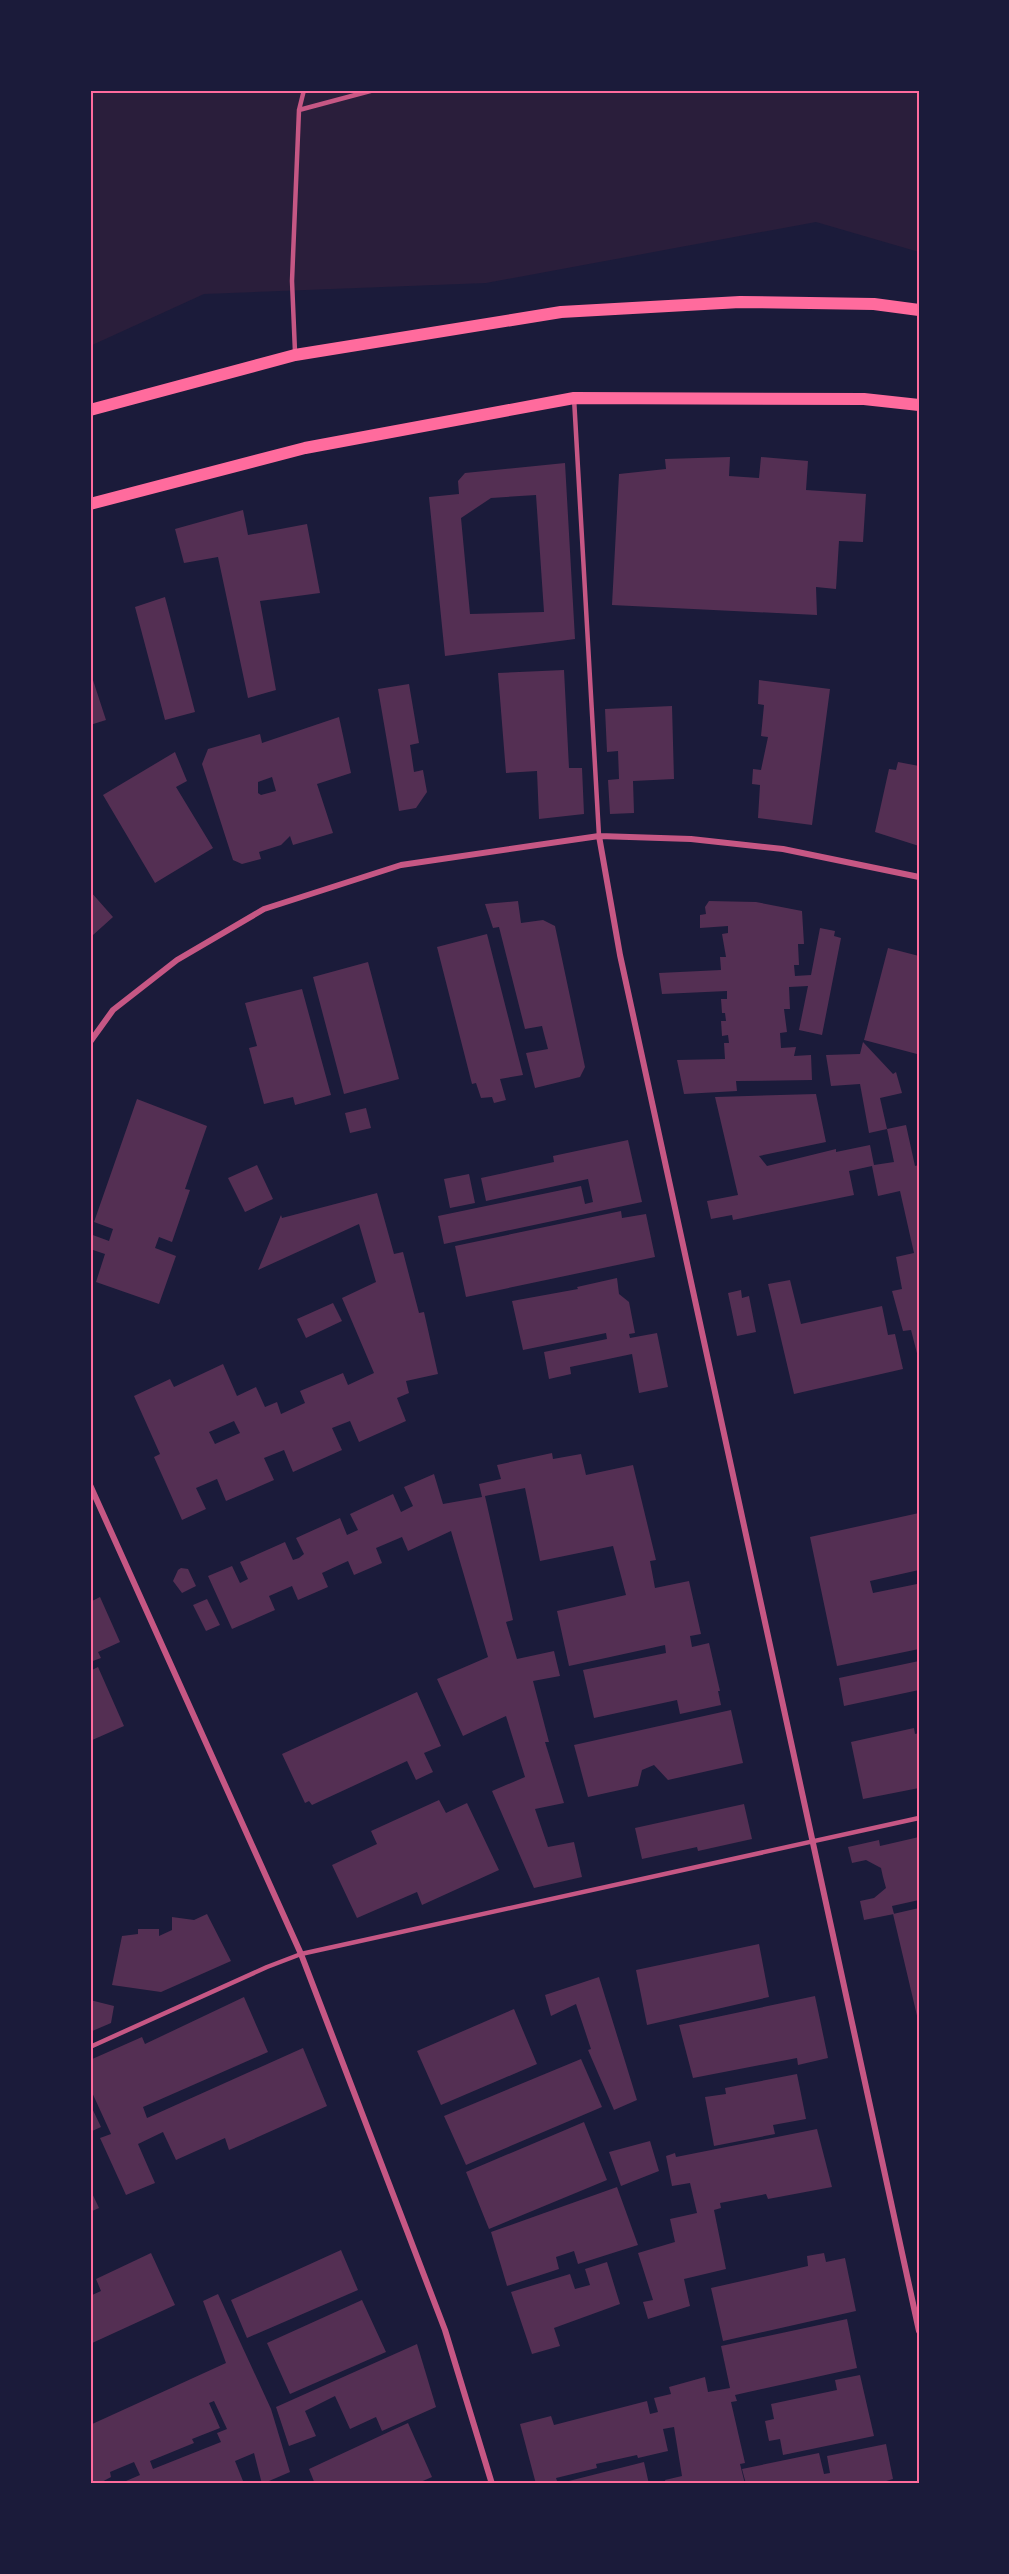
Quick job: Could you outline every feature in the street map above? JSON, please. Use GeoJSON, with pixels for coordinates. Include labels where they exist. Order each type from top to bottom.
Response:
{"type":"FeatureCollection","features":[{"type":"Feature","properties":{"kind":"main road"},"geometry":{"type":"LineString","coordinates":[[90,410],[295,355],[561,312],[740,302],[874,304],[919,310]]}},
{"type":"Feature","properties":{"kind":"main road"},"geometry":{"type":"LineString","coordinates":[[90,504],[305,448],[574,398],[853,398],[919,405]]}},
{"type":"Feature","properties":{"kind":"street"},"geometry":{"type":"LineString","coordinates":[[90,1042],[113,1010],[177,960],[264,909],[401,865],[501,848],[599,836],[691,839],[783,849],[919,877]]}},
{"type":"Feature","properties":{"kind":"street"},"geometry":{"type":"LineString","coordinates":[[599,836],[620,955],[919,2331]]}},
{"type":"Feature","properties":{"kind":"street"},"geometry":{"type":"LineString","coordinates":[[90,1485],[301,1954],[445,2330],[492,2484]]}},
{"type":"Feature","properties":{"kind":"lane"},"geometry":{"type":"LineString","coordinates":[[295,355],[292,281],[299,110],[304,90]]}},
{"type":"Feature","properties":{"kind":"lane"},"geometry":{"type":"LineString","coordinates":[[299,110],[374,90]]}},
{"type":"Feature","properties":{"kind":"lane"},"geometry":{"type":"LineString","coordinates":[[574,398],[599,836]]}},
{"type":"Feature","properties":{"kind":"lane"},"geometry":{"type":"LineString","coordinates":[[90,2047],[267,1967],[301,1954],[919,1818]]}},
{"type":"Feature","properties":{"kind":"shaded area"},"geometry":{"type":"Polygon","coordinates":[[[90,90],[919,90],[919,252],[816,222],[486,283],[204,294],[90,346],[90,90]]]}},
{"type":"Feature","properties":{"kind":"building"},"geometry":{"type":"Polygon","coordinates":[[[730,457],[729,476],[759,478],[761,457],[808,461],[806,490],[866,494],[863,542],[839,541],[836,589],[816,587],[817,615],[612,605],[619,474],[666,469],[665,459],[730,457]]]}},
{"type":"Feature","properties":{"kind":"building"},"geometry":{"type":"Polygon","coordinates":[[[565,463],[575,639],[445,656],[429,497],[459,494],[458,481],[465,473],[565,463]],[[536,495],[491,498],[461,518],[470,614],[544,612],[536,495]]]}},
{"type":"Feature","properties":{"kind":"building"},"geometry":{"type":"Polygon","coordinates":[[[243,510],[248,535],[307,524],[320,593],[260,601],[276,690],[248,698],[218,557],[184,563],[175,529],[243,510]]]}},
{"type":"Feature","properties":{"kind":"building"},"geometry":{"type":"Polygon","coordinates":[[[165,597],[195,712],[165,720],[135,607],[165,597]]]}},
{"type":"Feature","properties":{"kind":"building"},"geometry":{"type":"Polygon","coordinates":[[[564,670],[569,768],[582,768],[584,814],[539,819],[537,771],[506,773],[498,673],[564,670]]]}},
{"type":"Feature","properties":{"kind":"building"},"geometry":{"type":"Polygon","coordinates":[[[90,671],[106,720],[90,725],[90,671]]]}},
{"type":"Feature","properties":{"kind":"building"},"geometry":{"type":"Polygon","coordinates":[[[759,680],[830,689],[812,825],[758,818],[760,785],[752,784],[753,769],[761,770],[768,737],[761,736],[764,705],[758,704],[759,680]]]}},
{"type":"Feature","properties":{"kind":"building"},"geometry":{"type":"Polygon","coordinates":[[[409,684],[419,743],[410,745],[414,772],[423,770],[427,792],[416,808],[399,811],[378,689],[409,684]]]}},
{"type":"Feature","properties":{"kind":"building"},"geometry":{"type":"Polygon","coordinates":[[[672,706],[674,779],[633,781],[634,813],[610,814],[608,780],[619,779],[618,751],[607,752],[605,709],[672,706]]]}},
{"type":"Feature","properties":{"kind":"building"},"geometry":{"type":"Polygon","coordinates":[[[339,717],[351,773],[317,784],[333,833],[293,845],[290,836],[281,845],[259,852],[261,859],[242,864],[233,860],[202,764],[208,749],[260,734],[262,743],[339,717]],[[272,777],[258,782],[258,793],[261,795],[276,791],[272,777]]]}},
{"type":"Feature","properties":{"kind":"building"},"geometry":{"type":"Polygon","coordinates":[[[175,752],[187,781],[176,787],[213,848],[155,883],[103,795],[175,752]]]}},
{"type":"Feature","properties":{"kind":"building"},"geometry":{"type":"Polygon","coordinates":[[[898,762],[919,766],[919,846],[875,832],[889,769],[896,770],[898,762]]]}},
{"type":"Feature","properties":{"kind":"building"},"geometry":{"type":"Polygon","coordinates":[[[90,891],[113,917],[93,935],[90,931],[90,891]]]}},
{"type":"Feature","properties":{"kind":"building"},"geometry":{"type":"Polygon","coordinates":[[[518,901],[521,923],[543,920],[555,926],[585,1067],[580,1077],[535,1088],[526,1053],[548,1049],[542,1026],[525,1029],[499,927],[493,928],[485,904],[518,901]]]}},
{"type":"Feature","properties":{"kind":"building"},"geometry":{"type":"Polygon","coordinates":[[[709,901],[756,902],[802,911],[804,944],[798,944],[799,965],[794,965],[795,976],[811,975],[820,928],[835,931],[834,936],[841,938],[822,1035],[799,1030],[808,986],[789,987],[790,1009],[784,1009],[787,1032],[780,1033],[781,1048],[796,1047],[794,1056],[811,1055],[812,1080],[736,1081],[737,1091],[684,1094],[677,1060],[725,1059],[724,1043],[729,1043],[728,1035],[722,1036],[721,1021],[726,1021],[725,1013],[722,1013],[721,999],[727,999],[727,991],[662,994],[659,973],[721,970],[720,957],[726,957],[722,934],[728,933],[728,926],[700,928],[700,915],[706,914],[705,907],[709,901]]]}},
{"type":"Feature","properties":{"kind":"building"},"geometry":{"type":"Polygon","coordinates":[[[487,934],[523,1075],[500,1079],[506,1100],[494,1103],[492,1097],[481,1098],[476,1083],[472,1084],[437,947],[487,934]]]}},
{"type":"Feature","properties":{"kind":"building"},"geometry":{"type":"Polygon","coordinates":[[[888,948],[919,956],[917,1054],[864,1040],[888,948]]]}},
{"type":"Feature","properties":{"kind":"building"},"geometry":{"type":"Polygon","coordinates":[[[368,962],[399,1079],[344,1094],[313,977],[368,962]]]}},
{"type":"Feature","properties":{"kind":"building"},"geometry":{"type":"Polygon","coordinates":[[[302,989],[331,1095],[295,1105],[293,1097],[264,1104],[249,1048],[257,1046],[245,1003],[302,989]]]}},
{"type":"Feature","properties":{"kind":"building"},"geometry":{"type":"Polygon","coordinates":[[[863,1042],[893,1074],[896,1072],[902,1093],[880,1098],[887,1129],[869,1133],[860,1084],[831,1086],[826,1055],[860,1054],[863,1042]]]}},
{"type":"Feature","properties":{"kind":"building"},"geometry":{"type":"Polygon","coordinates":[[[816,1094],[826,1142],[759,1156],[767,1166],[836,1149],[836,1152],[870,1145],[874,1165],[894,1162],[887,1129],[906,1125],[915,1166],[919,1165],[919,1361],[911,1330],[903,1331],[892,1291],[902,1289],[896,1257],[914,1253],[900,1191],[878,1196],[872,1166],[849,1171],[854,1195],[733,1220],[732,1215],[711,1219],[707,1201],[738,1195],[715,1097],[816,1094]]]}},
{"type":"Feature","properties":{"kind":"building"},"geometry":{"type":"Polygon","coordinates":[[[137,1099],[207,1126],[185,1189],[190,1190],[172,1242],[159,1237],[155,1248],[176,1256],[159,1304],[96,1282],[105,1254],[90,1249],[90,1234],[109,1241],[113,1229],[94,1222],[137,1099]]]}},
{"type":"Feature","properties":{"kind":"building"},"geometry":{"type":"Polygon","coordinates":[[[366,1108],[371,1128],[350,1133],[345,1113],[366,1108]]]}},
{"type":"Feature","properties":{"kind":"building"},"geometry":{"type":"Polygon","coordinates":[[[628,1140],[642,1202],[444,1244],[438,1216],[581,1186],[585,1204],[593,1202],[588,1179],[486,1201],[481,1178],[554,1162],[553,1156],[628,1140]]]}},
{"type":"Feature","properties":{"kind":"building"},"geometry":{"type":"Polygon","coordinates":[[[257,1165],[273,1199],[245,1212],[228,1178],[257,1165]]]}},
{"type":"Feature","properties":{"kind":"building"},"geometry":{"type":"Polygon","coordinates":[[[469,1174],[475,1203],[450,1208],[444,1179],[469,1174]]]}},
{"type":"Feature","properties":{"kind":"building"},"geometry":{"type":"Polygon","coordinates":[[[377,1193],[394,1254],[403,1252],[419,1313],[424,1312],[438,1374],[406,1381],[409,1393],[397,1398],[406,1421],[359,1442],[350,1421],[332,1428],[342,1450],[293,1472],[284,1450],[264,1458],[274,1480],[226,1501],[217,1479],[196,1488],[206,1509],[182,1520],[154,1457],[160,1454],[134,1396],[170,1379],[174,1387],[223,1364],[237,1396],[256,1387],[265,1407],[277,1402],[281,1414],[305,1403],[300,1391],[343,1373],[348,1385],[374,1373],[342,1298],[376,1282],[359,1224],[258,1270],[281,1215],[282,1218],[377,1193]],[[234,1421],[209,1432],[215,1444],[240,1433],[234,1421]]]}},
{"type":"Feature","properties":{"kind":"building"},"geometry":{"type":"Polygon","coordinates":[[[621,1211],[622,1218],[646,1214],[655,1257],[466,1297],[455,1246],[621,1211]]]}},
{"type":"Feature","properties":{"kind":"building"},"geometry":{"type":"Polygon","coordinates":[[[617,1278],[619,1294],[629,1302],[635,1333],[629,1334],[630,1338],[657,1333],[668,1387],[639,1393],[632,1354],[570,1367],[571,1374],[549,1379],[544,1352],[607,1339],[606,1333],[523,1350],[512,1301],[578,1289],[577,1287],[617,1278]]]}},
{"type":"Feature","properties":{"kind":"building"},"geometry":{"type":"Polygon","coordinates":[[[790,1280],[801,1324],[882,1306],[888,1335],[895,1334],[903,1369],[794,1394],[768,1284],[790,1280]]]}},
{"type":"Feature","properties":{"kind":"building"},"geometry":{"type":"Polygon","coordinates":[[[741,1290],[742,1298],[749,1296],[756,1332],[737,1336],[728,1293],[741,1290]]]}},
{"type":"Feature","properties":{"kind":"building"},"geometry":{"type":"Polygon","coordinates":[[[333,1303],[342,1321],[306,1338],[297,1319],[333,1303]]]}},
{"type":"Feature","properties":{"kind":"building"},"geometry":{"type":"Polygon","coordinates":[[[552,1453],[553,1459],[581,1454],[586,1475],[633,1465],[656,1560],[650,1561],[655,1588],[689,1581],[701,1634],[690,1636],[692,1647],[709,1643],[721,1705],[680,1714],[677,1700],[594,1718],[583,1670],[666,1653],[665,1645],[569,1666],[557,1611],[626,1595],[613,1546],[540,1561],[525,1488],[485,1496],[513,1620],[506,1622],[517,1659],[554,1651],[560,1676],[533,1681],[549,1742],[545,1742],[564,1803],[535,1809],[548,1847],[574,1842],[582,1877],[534,1888],[492,1791],[525,1777],[506,1716],[463,1736],[437,1679],[488,1657],[451,1531],[408,1551],[402,1537],[376,1548],[382,1563],[354,1575],[348,1561],[322,1573],[328,1587],[298,1600],[292,1586],[269,1596],[275,1610],[232,1629],[208,1576],[232,1566],[240,1583],[248,1579],[240,1562],[285,1542],[293,1560],[299,1558],[304,1554],[296,1538],[340,1518],[347,1535],[358,1530],[350,1514],[393,1494],[401,1512],[413,1506],[404,1487],[434,1474],[443,1504],[482,1497],[479,1484],[501,1479],[497,1465],[552,1453]]]}},
{"type":"Feature","properties":{"kind":"building"},"geometry":{"type":"Polygon","coordinates":[[[919,1513],[919,1570],[870,1581],[873,1593],[917,1584],[919,1649],[837,1666],[810,1537],[919,1513]]]}},
{"type":"Feature","properties":{"kind":"building"},"geometry":{"type":"Polygon","coordinates":[[[181,1568],[188,1569],[196,1586],[182,1593],[173,1581],[181,1568]]]}},
{"type":"Feature","properties":{"kind":"building"},"geometry":{"type":"Polygon","coordinates":[[[100,1597],[120,1642],[98,1652],[101,1658],[90,1662],[90,1602],[100,1597]]]}},
{"type":"Feature","properties":{"kind":"building"},"geometry":{"type":"Polygon","coordinates":[[[207,1599],[220,1625],[206,1631],[193,1605],[207,1599]]]}},
{"type":"Feature","properties":{"kind":"building"},"geometry":{"type":"Polygon","coordinates":[[[919,1661],[919,1690],[844,1706],[839,1678],[919,1661]]]}},
{"type":"Feature","properties":{"kind":"building"},"geometry":{"type":"Polygon","coordinates":[[[98,1667],[124,1726],[90,1741],[90,1671],[98,1667]]]}},
{"type":"Feature","properties":{"kind":"building"},"geometry":{"type":"Polygon","coordinates":[[[417,1692],[441,1746],[424,1753],[433,1772],[416,1780],[407,1761],[312,1805],[309,1801],[305,1803],[282,1754],[417,1692]]]}},
{"type":"Feature","properties":{"kind":"building"},"geometry":{"type":"Polygon","coordinates":[[[731,1710],[743,1763],[668,1780],[654,1765],[642,1770],[638,1786],[588,1797],[574,1745],[731,1710]]]}},
{"type":"Feature","properties":{"kind":"building"},"geometry":{"type":"Polygon","coordinates":[[[914,1728],[915,1734],[919,1733],[919,1788],[863,1799],[851,1742],[914,1728]]]}},
{"type":"Feature","properties":{"kind":"building"},"geometry":{"type":"Polygon","coordinates":[[[439,1800],[446,1813],[467,1803],[499,1870],[422,1905],[417,1892],[357,1918],[332,1865],[377,1844],[371,1831],[439,1800]]]}},
{"type":"Feature","properties":{"kind":"building"},"geometry":{"type":"Polygon","coordinates":[[[744,1804],[752,1839],[698,1851],[697,1847],[642,1859],[635,1828],[744,1804]]]}},
{"type":"Feature","properties":{"kind":"building"},"geometry":{"type":"Polygon","coordinates":[[[919,1837],[919,1900],[892,1906],[894,1914],[864,1920],[860,1901],[874,1898],[886,1888],[881,1868],[866,1860],[852,1863],[848,1847],[879,1840],[880,1846],[919,1837]]]}},
{"type":"Feature","properties":{"kind":"building"},"geometry":{"type":"Polygon","coordinates":[[[919,1908],[919,2020],[918,2020],[893,1914],[919,1908]]]}},
{"type":"Feature","properties":{"kind":"building"},"geometry":{"type":"Polygon","coordinates":[[[207,1914],[231,1961],[161,1992],[112,1985],[122,1936],[138,1934],[138,1929],[159,1929],[159,1936],[172,1930],[172,1917],[194,1920],[207,1914]]]}},
{"type":"Feature","properties":{"kind":"building"},"geometry":{"type":"Polygon","coordinates":[[[759,1944],[769,1997],[647,2025],[636,1970],[759,1944]]]}},
{"type":"Feature","properties":{"kind":"building"},"geometry":{"type":"Polygon","coordinates":[[[599,1977],[637,2100],[614,2110],[588,2050],[591,2049],[576,2004],[551,2016],[545,1995],[599,1977]]]}},
{"type":"Feature","properties":{"kind":"building"},"geometry":{"type":"Polygon","coordinates":[[[815,1996],[828,2058],[798,2065],[797,2058],[693,2078],[679,2025],[815,1996]]]}},
{"type":"Feature","properties":{"kind":"building"},"geometry":{"type":"Polygon","coordinates":[[[244,1997],[268,2052],[143,2107],[147,2118],[303,2048],[327,2106],[229,2150],[225,2138],[176,2160],[163,2132],[138,2144],[155,2183],[126,2195],[100,2138],[111,2134],[90,2088],[90,2060],[142,2037],[145,2044],[244,1997]]]}},
{"type":"Feature","properties":{"kind":"building"},"geometry":{"type":"Polygon","coordinates":[[[90,2000],[114,2006],[111,2023],[90,2032],[90,2000]]]}},
{"type":"Feature","properties":{"kind":"building"},"geometry":{"type":"Polygon","coordinates":[[[514,2009],[537,2064],[441,2105],[417,2051],[514,2009]]]}},
{"type":"Feature","properties":{"kind":"building"},"geometry":{"type":"Polygon","coordinates":[[[581,2059],[602,2107],[466,2165],[444,2116],[581,2059]]]}},
{"type":"Feature","properties":{"kind":"building"},"geometry":{"type":"Polygon","coordinates":[[[797,2074],[806,2119],[773,2125],[775,2134],[714,2146],[705,2097],[726,2094],[725,2088],[797,2074]]]}},
{"type":"Feature","properties":{"kind":"building"},"geometry":{"type":"Polygon","coordinates":[[[90,2104],[101,2127],[90,2132],[90,2104]]]}},
{"type":"Feature","properties":{"kind":"building"},"geometry":{"type":"Polygon","coordinates":[[[584,2122],[607,2180],[489,2229],[466,2172],[584,2122]]]}},
{"type":"Feature","properties":{"kind":"building"},"geometry":{"type":"Polygon","coordinates":[[[817,2129],[832,2187],[768,2199],[766,2194],[720,2203],[721,2208],[714,2210],[726,2269],[684,2279],[690,2306],[648,2319],[643,2302],[653,2300],[638,2253],[675,2242],[670,2219],[697,2213],[690,2183],[672,2186],[666,2156],[675,2153],[676,2157],[817,2129]]]}},
{"type":"Feature","properties":{"kind":"building"},"geometry":{"type":"Polygon","coordinates":[[[650,2141],[659,2171],[621,2186],[609,2152],[650,2141]]]}},
{"type":"Feature","properties":{"kind":"building"},"geometry":{"type":"Polygon","coordinates":[[[617,2187],[638,2245],[578,2264],[574,2251],[556,2257],[559,2269],[507,2286],[491,2232],[617,2187]]]}},
{"type":"Feature","properties":{"kind":"building"},"geometry":{"type":"Polygon","coordinates":[[[90,2189],[99,2208],[90,2212],[90,2189]]]}},
{"type":"Feature","properties":{"kind":"building"},"geometry":{"type":"Polygon","coordinates":[[[341,2250],[358,2290],[247,2338],[231,2300],[341,2250]]]}},
{"type":"Feature","properties":{"kind":"building"},"geometry":{"type":"Polygon","coordinates":[[[151,2253],[175,2305],[90,2344],[90,2296],[101,2291],[96,2279],[151,2253]]]}},
{"type":"Feature","properties":{"kind":"building"},"geometry":{"type":"Polygon","coordinates":[[[824,2253],[826,2262],[845,2258],[856,2311],[723,2341],[711,2288],[808,2266],[807,2256],[824,2253]]]}},
{"type":"Feature","properties":{"kind":"building"},"geometry":{"type":"Polygon","coordinates":[[[607,2262],[620,2304],[554,2328],[560,2346],[532,2354],[511,2292],[570,2274],[575,2289],[590,2285],[585,2269],[607,2262]]]}},
{"type":"Feature","properties":{"kind":"building"},"geometry":{"type":"Polygon","coordinates":[[[218,2294],[271,2409],[290,2472],[262,2484],[254,2453],[235,2461],[243,2481],[237,2484],[119,2484],[140,2475],[134,2462],[110,2472],[111,2477],[98,2484],[90,2484],[90,2425],[226,2363],[203,2301],[218,2294]],[[214,2401],[209,2403],[220,2428],[192,2439],[194,2443],[150,2461],[153,2469],[221,2442],[217,2433],[227,2429],[214,2401]]]}},
{"type":"Feature","properties":{"kind":"building"},"geometry":{"type":"Polygon","coordinates":[[[362,2300],[386,2352],[290,2394],[267,2343],[362,2300]]]}},
{"type":"Feature","properties":{"kind":"building"},"geometry":{"type":"Polygon","coordinates":[[[847,2319],[857,2368],[735,2395],[737,2401],[731,2402],[745,2463],[740,2464],[745,2484],[666,2484],[665,2480],[682,2476],[674,2427],[663,2429],[668,2451],[596,2464],[597,2468],[556,2478],[558,2484],[536,2484],[520,2424],[551,2416],[554,2425],[647,2401],[650,2414],[658,2412],[654,2398],[671,2394],[669,2387],[705,2377],[708,2392],[730,2388],[721,2346],[847,2319]]]}},
{"type":"Feature","properties":{"kind":"building"},"geometry":{"type":"Polygon","coordinates":[[[417,2344],[436,2407],[382,2431],[376,2417],[350,2429],[335,2396],[305,2411],[316,2436],[289,2446],[276,2407],[417,2344]]]}},
{"type":"Feature","properties":{"kind":"building"},"geometry":{"type":"Polygon","coordinates":[[[860,2375],[874,2436],[783,2455],[780,2439],[769,2441],[765,2421],[774,2419],[771,2404],[837,2390],[835,2380],[860,2375]]]}},
{"type":"Feature","properties":{"kind":"building"},"geometry":{"type":"Polygon","coordinates":[[[408,2423],[432,2477],[416,2484],[315,2484],[309,2469],[408,2423]]]}},
{"type":"Feature","properties":{"kind":"building"},"geometry":{"type":"Polygon","coordinates":[[[886,2444],[893,2479],[883,2482],[884,2484],[746,2484],[742,2469],[819,2453],[824,2474],[830,2473],[827,2456],[886,2444]]]}},
{"type":"Feature","properties":{"kind":"building"},"geometry":{"type":"Polygon","coordinates":[[[644,2462],[649,2484],[561,2483],[644,2462]]]}}]}
